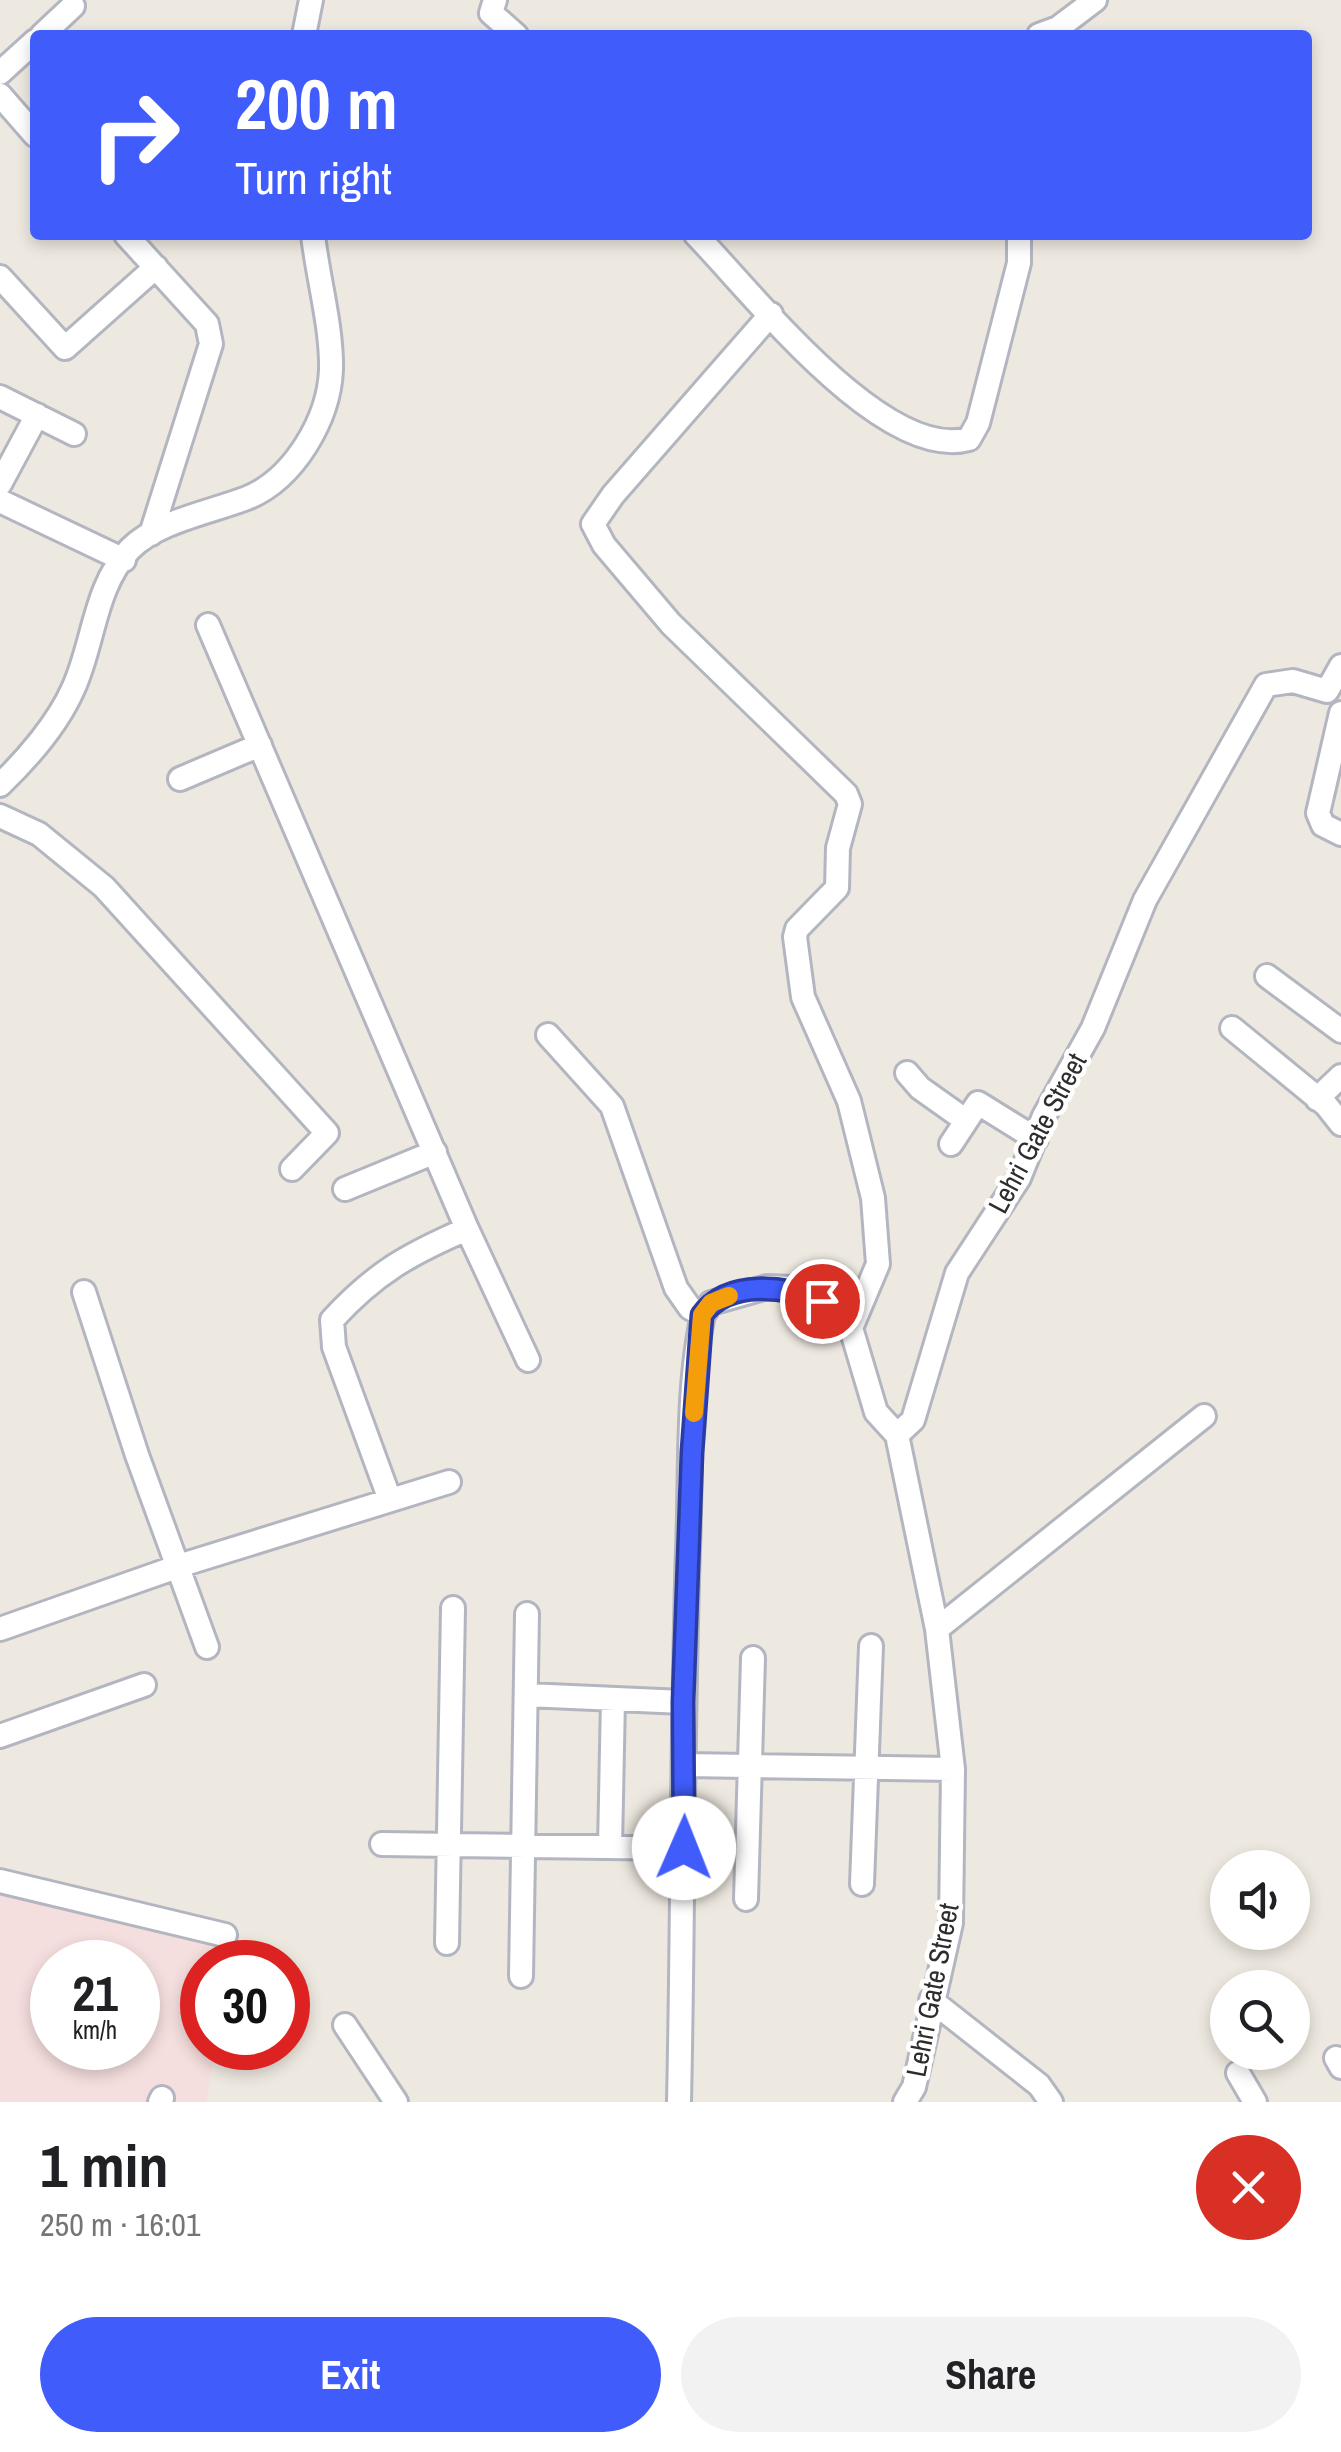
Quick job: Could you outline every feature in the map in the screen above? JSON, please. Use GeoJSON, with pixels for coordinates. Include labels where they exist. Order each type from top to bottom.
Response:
{"type":"FeatureCollection","features":[{"type":"Feature","properties":{"kind":"street"},"geometry":{"type":"LineString","coordinates":[[305,30],[311,0]]}},
{"type":"Feature","properties":{"kind":"street"},"geometry":{"type":"LineString","coordinates":[[495,0],[492,13],[511,30]]}},
{"type":"Feature","properties":{"kind":"street"},"geometry":{"type":"LineString","coordinates":[[1053,30],[1095,0]]}},
{"type":"Feature","properties":{"kind":"street"},"geometry":{"type":"LineString","coordinates":[[47,30],[73,6]]}},
{"type":"Feature","properties":{"kind":"street"},"geometry":{"type":"LineString","coordinates":[[0,74],[30,46]]}},
{"type":"Feature","properties":{"kind":"street"},"geometry":{"type":"LineString","coordinates":[[0,95],[30,129]]}},
{"type":"Feature","properties":{"kind":"street"},"geometry":{"type":"LineString","coordinates":[[131,240],[207,324],[212,344],[151,534]]}},
{"type":"Feature","properties":{"kind":"street"},"geometry":{"type":"LineString","coordinates":[[0,785],[74,689],[99,603],[124,560],[151,534],[250,497],[271,484],[303,449],[327,396],[331,368],[315,240]]}},
{"type":"Feature","properties":{"kind":"street"},"geometry":{"type":"LineString","coordinates":[[701,240],[771,314],[888,424],[954,443],[969,439],[978,423],[1019,263],[1019,240]]}},
{"type":"Feature","properties":{"kind":"street"},"geometry":{"type":"LineString","coordinates":[[0,277],[66,348],[156,267]]}},
{"type":"Feature","properties":{"kind":"street"},"geometry":{"type":"LineString","coordinates":[[771,314],[613,495],[593,524],[604,545],[671,624],[819,766],[850,804],[838,848],[836,888],[796,929],[795,937],[803,997],[849,1100],[873,1198],[878,1264],[852,1328]]}},
{"type":"Feature","properties":{"kind":"street"},"geometry":{"type":"LineString","coordinates":[[0,398],[74,434]]}},
{"type":"Feature","properties":{"kind":"street"},"geometry":{"type":"LineString","coordinates":[[0,484],[37,415]]}},
{"type":"Feature","properties":{"kind":"street"},"geometry":{"type":"LineString","coordinates":[[0,501],[124,560]]}},
{"type":"Feature","properties":{"kind":"street"},"geometry":{"type":"LineString","coordinates":[[208,625],[467,1229],[528,1360]]}},
{"type":"Feature","properties":{"kind":"street","name":"Lehri Gate Street"},"geometry":{"type":"LineString","coordinates":[[906,2102],[914,2087],[930,2000],[951,1923],[953,1769],[937,1628],[897,1435],[913,1420],[956,1272],[1019,1178],[1093,1028],[1145,900],[1266,685],[1293,681],[1327,691],[1340,673]]}},
{"type":"Feature","properties":{"kind":"street"},"geometry":{"type":"LineString","coordinates":[[1341,713],[1318,813],[1322,825],[1341,834]]}},
{"type":"Feature","properties":{"kind":"street"},"geometry":{"type":"LineString","coordinates":[[180,779],[260,745]]}},
{"type":"Feature","properties":{"kind":"street"},"geometry":{"type":"LineString","coordinates":[[0,816],[39,834],[104,887],[327,1133],[292,1169]]}},
{"type":"Feature","properties":{"kind":"street"},"geometry":{"type":"LineString","coordinates":[[1267,976],[1341,1031]]}},
{"type":"Feature","properties":{"kind":"street"},"geometry":{"type":"LineString","coordinates":[[1232,1028],[1341,1124]]}},
{"type":"Feature","properties":{"kind":"street"},"geometry":{"type":"LineString","coordinates":[[548,1035],[612,1106],[676,1288],[690,1308],[702,1315]]}},
{"type":"Feature","properties":{"kind":"street"},"geometry":{"type":"LineString","coordinates":[[907,1072],[920,1088],[965,1120]]}},
{"type":"Feature","properties":{"kind":"street"},"geometry":{"type":"LineString","coordinates":[[1317,1099],[1341,1076]]}},
{"type":"Feature","properties":{"kind":"street"},"geometry":{"type":"LineString","coordinates":[[951,1144],[978,1103],[1036,1139]]}},
{"type":"Feature","properties":{"kind":"street"},"geometry":{"type":"LineString","coordinates":[[345,1188],[435,1152]]}},
{"type":"Feature","properties":{"kind":"street"},"geometry":{"type":"LineString","coordinates":[[390,1500],[334,1348],[332,1320],[389,1266],[467,1229]]}},
{"type":"Feature","properties":{"kind":"street"},"geometry":{"type":"LineString","coordinates":[[679,2102],[686,1766],[683,1702],[692,1452],[702,1315],[711,1303],[734,1294],[791,1288],[822,1301],[852,1328],[876,1412],[897,1435]]}},
{"type":"Feature","properties":{"kind":"street"},"geometry":{"type":"LineString","coordinates":[[84,1292],[136,1455],[207,1647]]}},
{"type":"Feature","properties":{"kind":"street"},"geometry":{"type":"LineString","coordinates":[[937,1628],[1204,1416]]}},
{"type":"Feature","properties":{"kind":"street"},"geometry":{"type":"LineString","coordinates":[[0,1630],[179,1566],[449,1482]]}},
{"type":"Feature","properties":{"kind":"street"},"geometry":{"type":"LineString","coordinates":[[447,1943],[453,1608]]}},
{"type":"Feature","properties":{"kind":"street"},"geometry":{"type":"LineString","coordinates":[[520,1976],[527,1614]]}},
{"type":"Feature","properties":{"kind":"street"},"geometry":{"type":"LineString","coordinates":[[862,1884],[870,1646]]}},
{"type":"Feature","properties":{"kind":"street"},"geometry":{"type":"LineString","coordinates":[[746,1899],[753,1658]]}},
{"type":"Feature","properties":{"kind":"street"},"geometry":{"type":"LineString","coordinates":[[0,1736],[144,1685]]}},
{"type":"Feature","properties":{"kind":"street"},"geometry":{"type":"LineString","coordinates":[[527,1695],[683,1702]]}},
{"type":"Feature","properties":{"kind":"street"},"geometry":{"type":"LineString","coordinates":[[610,1847],[613,1699]]}},
{"type":"Feature","properties":{"kind":"street"},"geometry":{"type":"LineString","coordinates":[[686,1766],[953,1769]]}},
{"type":"Feature","properties":{"kind":"street"},"geometry":{"type":"LineString","coordinates":[[382,1844],[684,1848]]}},
{"type":"Feature","properties":{"kind":"street"},"geometry":{"type":"LineString","coordinates":[[0,1881],[226,1936]]}},
{"type":"Feature","properties":{"kind":"street"},"geometry":{"type":"LineString","coordinates":[[930,2000],[1040,2086],[1051,2102]]}},
{"type":"Feature","properties":{"kind":"street"},"geometry":{"type":"LineString","coordinates":[[344,2025],[396,2102]]}},
{"type":"Feature","properties":{"kind":"street"},"geometry":{"type":"LineString","coordinates":[[1238,2073],[1255,2102]]}},
{"type":"Feature","properties":{"kind":"shaded area"},"geometry":{"type":"Polygon","coordinates":[[[0,1868],[233,1926],[231,1940],[180,1940],[180,2070],[211,2070],[206,2102],[0,2102],[0,1868]]]}},
{"type":"Feature","properties":{"kind":"slow traffic"},"geometry":{"type":"LineString","coordinates":[[694,1413],[702,1315],[711,1303],[729,1296]]}},
{"type":"Feature","properties":{"kind":"route"},"geometry":{"type":"LineString","coordinates":[[684,1848],[683,1702],[692,1452],[702,1315],[711,1303],[767,1288],[791,1288],[822,1301]]}}]}
